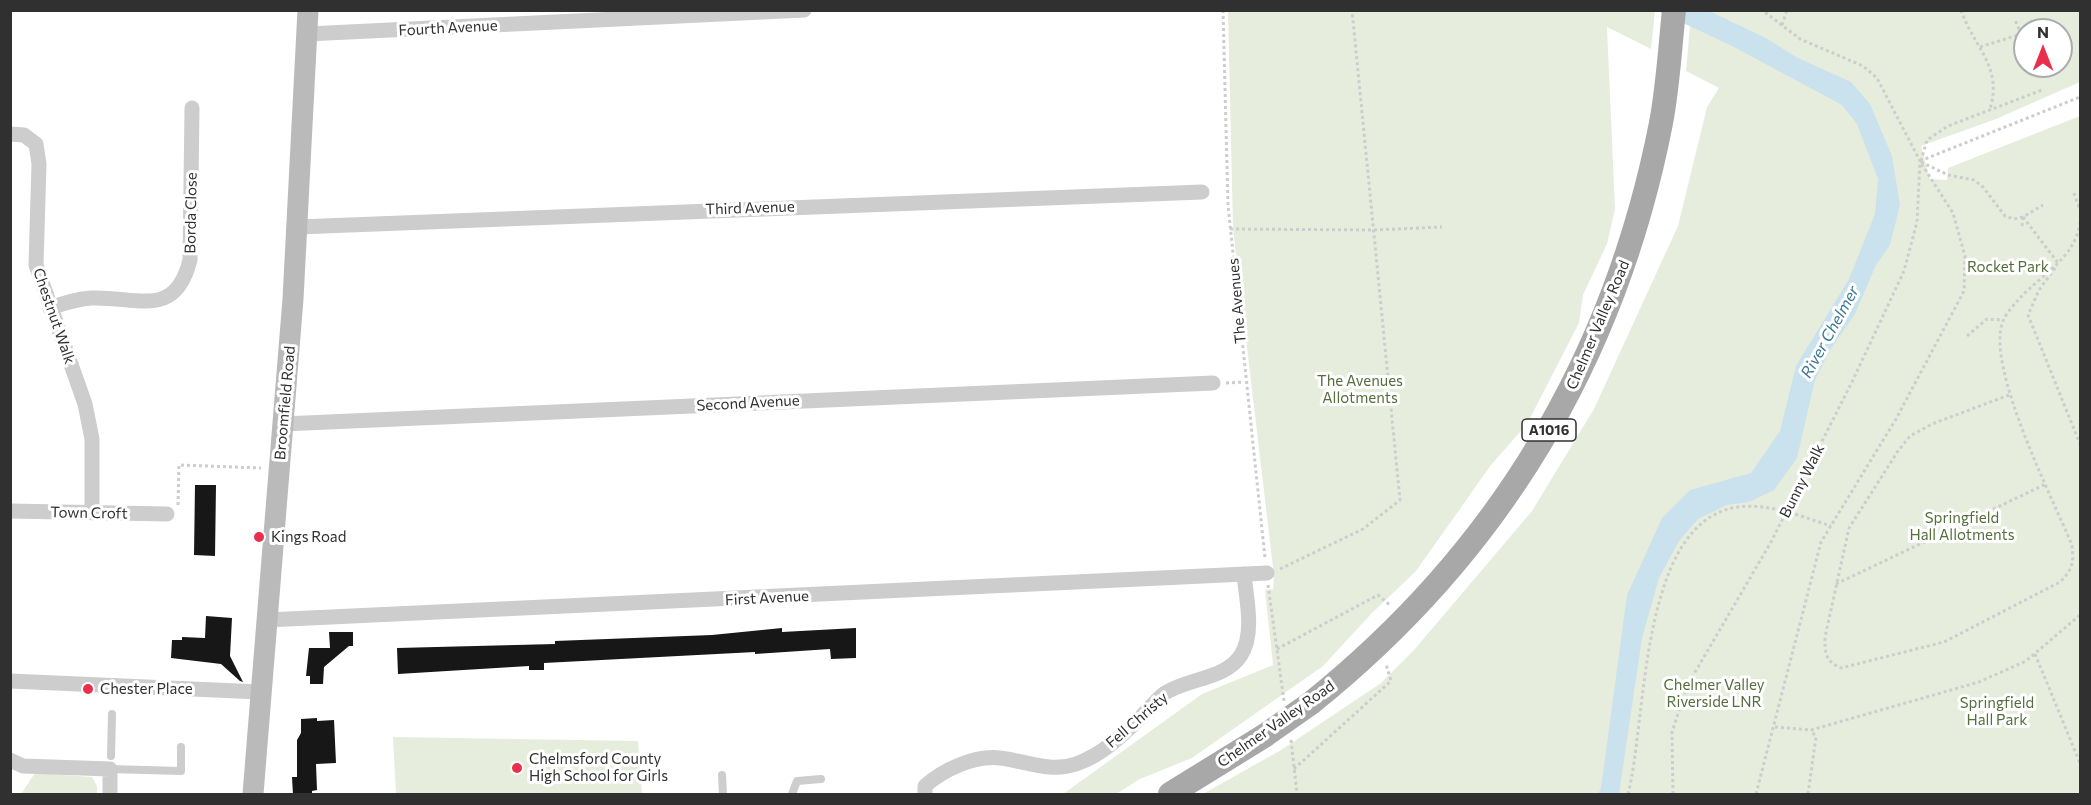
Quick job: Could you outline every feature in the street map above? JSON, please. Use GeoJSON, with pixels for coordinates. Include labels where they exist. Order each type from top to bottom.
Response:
{"type":"FeatureCollection","features":[{"type":"Feature","properties":{"kind":"main road","name":"Broomfield Road"},"geometry":{"type":"LineString","coordinates":[[253,795],[298,226],[308,10]]}},
{"type":"Feature","properties":{"kind":"main road","name":"Chelmer Valley Road"},"geometry":{"type":"LineString","coordinates":[[1170,795],[1264,736],[1311,703],[1379,645],[1441,582],[1489,523],[1536,452],[1568,397],[1597,337],[1625,265],[1648,178],[1666,87],[1674,10]]}},
{"type":"Feature","properties":{"kind":"street","name":"Fourth Avenue"},"geometry":{"type":"LineString","coordinates":[[307,34],[804,10]]}},
{"type":"Feature","properties":{"kind":"street","name":"Borda Close"},"geometry":{"type":"LineString","coordinates":[[50,308],[72,301],[93,298],[156,301],[172,294],[185,281],[190,260],[192,108]]}},
{"type":"Feature","properties":{"kind":"street","name":"Chestnut Walk"},"geometry":{"type":"LineString","coordinates":[[10,134],[24,135],[36,144],[39,164],[36,265],[85,404],[92,439],[92,513]]}},
{"type":"Feature","properties":{"kind":"street","name":"Third Avenue"},"geometry":{"type":"LineString","coordinates":[[298,226],[1202,192]]}},
{"type":"Feature","properties":{"kind":"street","name":"Second Avenue"},"geometry":{"type":"LineString","coordinates":[[283,424],[1213,383]]}},
{"type":"Feature","properties":{"kind":"street","name":"Town Croft"},"geometry":{"type":"LineString","coordinates":[[10,511],[166,514]]}},
{"type":"Feature","properties":{"kind":"street","name":"First Avenue"},"geometry":{"type":"LineString","coordinates":[[267,620],[1267,573]]}},
{"type":"Feature","properties":{"kind":"street","name":"Fell Christy"},"geometry":{"type":"LineString","coordinates":[[925,795],[925,786],[939,774],[968,762],[998,758],[1051,768],[1076,764],[1110,746],[1163,695],[1186,682],[1214,675],[1231,667],[1242,654],[1248,638],[1244,574]]}},
{"type":"Feature","properties":{"kind":"street"},"geometry":{"type":"LineString","coordinates":[[10,681],[261,692]]}},
{"type":"Feature","properties":{"kind":"street"},"geometry":{"type":"LineString","coordinates":[[10,760],[23,766],[111,763],[110,795]]}},
{"type":"Feature","properties":{"kind":"lane"},"geometry":{"type":"LineString","coordinates":[[112,714],[111,763],[181,771],[181,747]]}},
{"type":"Feature","properties":{"kind":"lane"},"geometry":{"type":"LineString","coordinates":[[722,775],[723,795]]}},
{"type":"Feature","properties":{"kind":"lane"},"geometry":{"type":"LineString","coordinates":[[792,795],[796,781],[821,779]]}},
{"type":"Feature","properties":{"kind":"path","name":"The Avenues"},"geometry":{"type":"LineString","coordinates":[[1224,10],[1226,175],[1230,229],[1267,573],[1285,708]]}},
{"type":"Feature","properties":{"kind":"path"},"geometry":{"type":"LineString","coordinates":[[1267,573],[1363,529],[1400,500],[1352,10]]}},
{"type":"Feature","properties":{"kind":"path"},"geometry":{"type":"LineString","coordinates":[[1756,795],[1821,542],[1896,419],[1964,291],[1965,256],[1953,213],[1920,161],[1877,78],[1863,66],[1800,39],[1762,10]]}},
{"type":"Feature","properties":{"kind":"path"},"geometry":{"type":"LineString","coordinates":[[1782,25],[1786,10]]}},
{"type":"Feature","properties":{"kind":"path"},"geometry":{"type":"LineString","coordinates":[[1962,10],[1966,25],[1988,60],[1994,79],[1990,109]]}},
{"type":"Feature","properties":{"kind":"path"},"geometry":{"type":"LineString","coordinates":[[1980,47],[2013,37]]}},
{"type":"Feature","properties":{"kind":"path"},"geometry":{"type":"LineString","coordinates":[[1920,161],[1927,140],[1948,126],[2042,90]]}},
{"type":"Feature","properties":{"kind":"path"},"geometry":{"type":"LineString","coordinates":[[1920,161],[2080,97]]}},
{"type":"Feature","properties":{"kind":"path"},"geometry":{"type":"LineString","coordinates":[[1920,161],[1948,175],[1974,180],[1983,187],[2005,216],[2014,219],[2023,217],[2043,205]]}},
{"type":"Feature","properties":{"kind":"path","name":"Bunny Walk"},"geometry":{"type":"LineString","coordinates":[[1673,795],[1672,732],[1687,686],[1787,511],[1852,382],[1904,271],[1917,222],[1920,161]]}},
{"type":"Feature","properties":{"kind":"path"},"geometry":{"type":"LineString","coordinates":[[2074,193],[2080,210]]}},
{"type":"Feature","properties":{"kind":"path"},"geometry":{"type":"LineString","coordinates":[[2022,226],[2023,217]]}},
{"type":"Feature","properties":{"kind":"path"},"geometry":{"type":"LineString","coordinates":[[2023,217],[2059,262]]}},
{"type":"Feature","properties":{"kind":"path"},"geometry":{"type":"LineString","coordinates":[[2080,223],[2076,241],[2039,290],[2028,315],[2080,444]]}},
{"type":"Feature","properties":{"kind":"path"},"geometry":{"type":"LineString","coordinates":[[1230,229],[1374,230],[1442,226]]}},
{"type":"Feature","properties":{"kind":"path"},"geometry":{"type":"LineString","coordinates":[[2009,395],[1932,424],[1910,436],[1849,528],[1825,637],[1824,654],[1832,664],[1841,668],[1944,642],[2060,582],[2071,571],[2074,562],[2072,544],[2009,395],[2001,359],[2003,320],[2023,295],[2059,262]]}},
{"type":"Feature","properties":{"kind":"path"},"geometry":{"type":"LineString","coordinates":[[1967,336],[1987,319],[2003,320]]}},
{"type":"Feature","properties":{"kind":"path"},"geometry":{"type":"LineString","coordinates":[[166,514],[177,514],[178,465],[254,466],[279,471]]}},
{"type":"Feature","properties":{"kind":"path"},"geometry":{"type":"LineString","coordinates":[[1836,584],[2046,484]]}},
{"type":"Feature","properties":{"kind":"path"},"geometry":{"type":"LineString","coordinates":[[1628,795],[1635,766],[1653,625],[1661,592],[1672,563],[1689,538],[1705,520],[1732,508],[1787,511],[1830,526]]}},
{"type":"Feature","properties":{"kind":"path"},"geometry":{"type":"LineString","coordinates":[[1277,650],[1378,595],[1407,618]]}},
{"type":"Feature","properties":{"kind":"path"},"geometry":{"type":"LineString","coordinates":[[1775,727],[1811,730],[1979,682],[2026,660],[2080,615]]}},
{"type":"Feature","properties":{"kind":"path"},"geometry":{"type":"LineString","coordinates":[[1294,769],[1391,681],[1379,645]]}},
{"type":"Feature","properties":{"kind":"path"},"geometry":{"type":"LineString","coordinates":[[2034,653],[2080,763]]}},
{"type":"Feature","properties":{"kind":"path"},"geometry":{"type":"LineString","coordinates":[[1808,795],[1816,736],[1811,730]]}},
{"type":"Feature","properties":{"kind":"path"},"geometry":{"type":"LineString","coordinates":[[1290,732],[1297,795]]}},
{"type":"Feature","properties":{"kind":"green space","name":"The Avenues Allotments"},"geometry":{"type":"Polygon","coordinates":[[[1228,11],[1655,11],[1651,49],[1607,27],[1615,209],[1607,244],[1583,295],[1579,323],[1527,424],[1491,465],[1416,571],[1372,613],[1323,666],[1192,758],[1140,779],[1116,794],[1063,794],[1202,694],[1273,665],[1265,590],[1273,589],[1274,576],[1233,229],[1228,11]]]}},
{"type":"Feature","properties":{"kind":"green space"},"geometry":{"type":"Polygon","coordinates":[[[1658,11],[2080,11],[2080,82],[1996,119],[1921,146],[1930,179],[1947,180],[1948,168],[2080,116],[2080,794],[1203,794],[1281,750],[1381,683],[1414,650],[1532,511],[1594,409],[1678,226],[1707,107],[1719,88],[1686,71],[1690,26],[1658,11]]]}},
{"type":"Feature","properties":{"kind":"green space","name":"Chelmsford County High School for Girls"},"geometry":{"type":"Polygon","coordinates":[[[393,737],[638,741],[642,794],[396,794],[393,737]]]}},
{"type":"Feature","properties":{"kind":"green space"},"geometry":{"type":"Polygon","coordinates":[[[35,773],[92,777],[97,786],[97,794],[21,794],[35,773]]]}},
{"type":"Feature","properties":{"kind":"water","name":"River Chelmer"},"geometry":{"type":"Polygon","coordinates":[[[1658,11],[1709,11],[1766,38],[1796,57],[1851,82],[1870,104],[1892,156],[1900,205],[1890,245],[1876,265],[1855,314],[1830,350],[1815,380],[1797,458],[1774,490],[1749,502],[1727,505],[1698,519],[1679,541],[1659,578],[1642,638],[1619,794],[1598,794],[1601,788],[1627,595],[1662,518],[1690,490],[1751,473],[1780,431],[1796,366],[1849,279],[1875,214],[1878,179],[1857,124],[1842,105],[1732,46],[1658,11]]]}},
{"type":"Feature","properties":{"kind":"building"},"geometry":{"type":"Polygon","coordinates":[[[195,485],[216,485],[215,556],[194,555],[195,485]]]}},
{"type":"Feature","properties":{"kind":"building"},"geometry":{"type":"Polygon","coordinates":[[[206,616],[232,618],[230,656],[243,682],[221,664],[171,658],[172,640],[182,640],[182,637],[205,638],[206,616]]]}},
{"type":"Feature","properties":{"kind":"building"},"geometry":{"type":"Polygon","coordinates":[[[782,628],[782,632],[856,628],[856,658],[831,659],[830,649],[544,663],[544,670],[529,670],[529,666],[398,674],[397,648],[555,644],[555,641],[712,635],[782,628]]]}},
{"type":"Feature","properties":{"kind":"building"},"geometry":{"type":"Polygon","coordinates":[[[329,632],[353,632],[353,646],[349,646],[324,667],[323,684],[310,684],[310,676],[306,676],[309,648],[330,648],[329,632]]]}},
{"type":"Feature","properties":{"kind":"building"},"geometry":{"type":"Polygon","coordinates":[[[317,718],[317,721],[334,720],[336,763],[316,764],[317,790],[312,791],[312,795],[293,795],[292,777],[297,777],[297,740],[301,733],[301,719],[317,718]]]}},
{"type":"Feature","properties":{"kind":"place","name":"Kings Road"},"geometry":{"type":"Point","coordinates":[259,537]}},
{"type":"Feature","properties":{"kind":"place","name":"Chester Place"},"geometry":{"type":"Point","coordinates":[88,689]}},
{"type":"Feature","properties":{"kind":"place","name":"Chelmsford County High School for Girls"},"geometry":{"type":"Point","coordinates":[517,768]}},
{"type":"Feature","properties":{"kind":"park label","name":"Rocket Park"},"geometry":{"type":"Point","coordinates":[2008,267]}},
{"type":"Feature","properties":{"kind":"park label","name":"Springfield Hall Allotments"},"geometry":{"type":"Point","coordinates":[1962,526]}},
{"type":"Feature","properties":{"kind":"park label","name":"Chelmer Valley Riverside LNR"},"geometry":{"type":"Point","coordinates":[1714,694]}},
{"type":"Feature","properties":{"kind":"park label","name":"Springfield Hall Park"},"geometry":{"type":"Point","coordinates":[1997,712]}}]}
